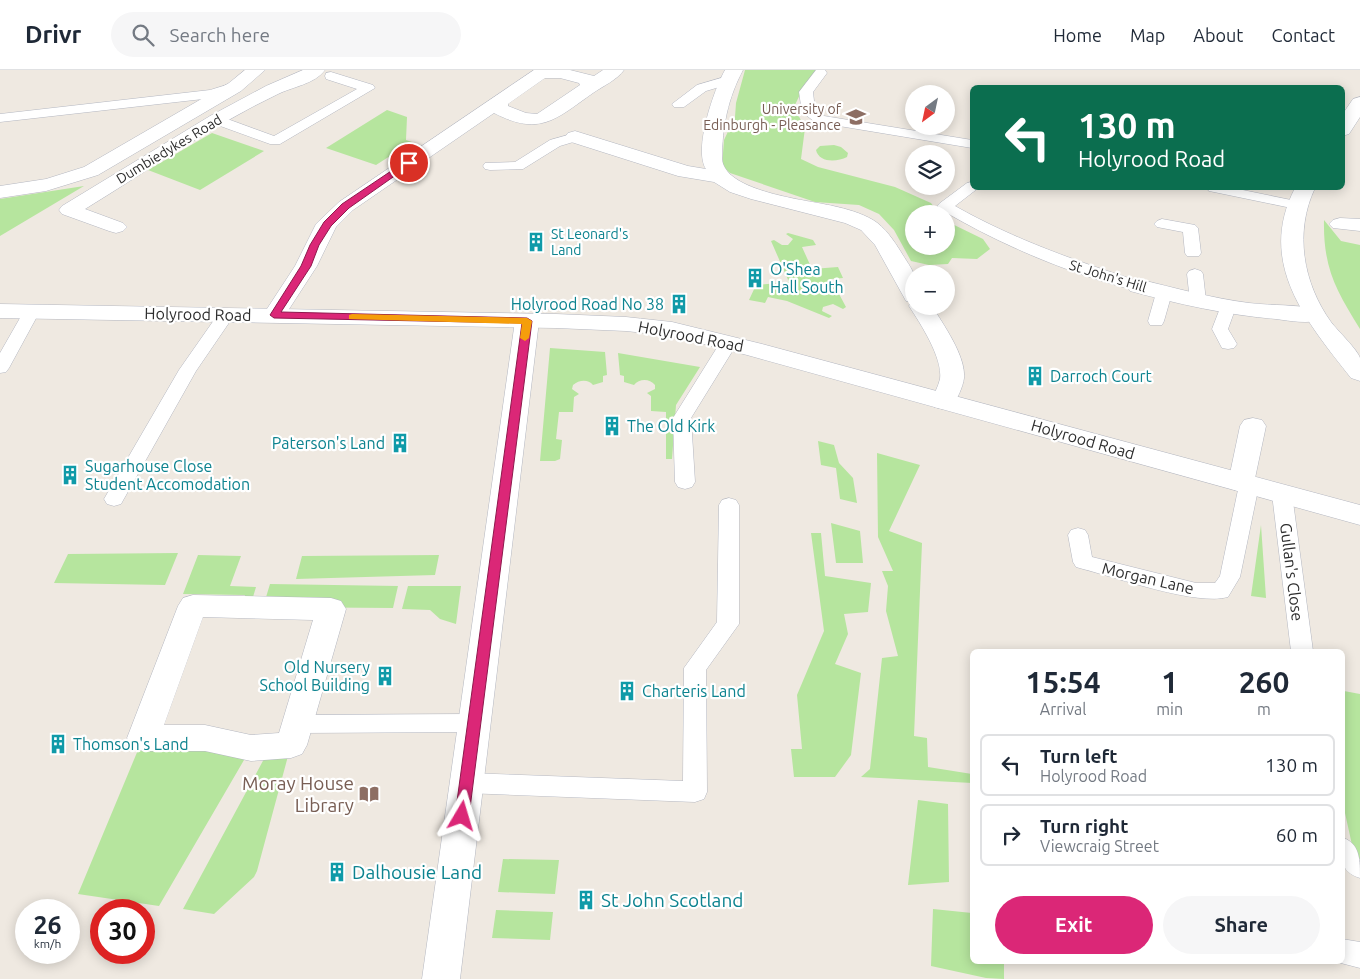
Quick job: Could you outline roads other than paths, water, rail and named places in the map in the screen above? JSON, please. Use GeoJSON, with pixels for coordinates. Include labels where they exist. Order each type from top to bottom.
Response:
{"type":"FeatureCollection","features":[{"type":"Feature","properties":{"kind":"street","name":"Dumbiedykes Road"},"geometry":{"type":"LineString","coordinates":[[0,192],[38,188],[71,180],[91,171],[235,87],[256,70]]}},
{"type":"Feature","properties":{"kind":"street"},"geometry":{"type":"LineString","coordinates":[[498,102],[500,109],[509,114],[526,119],[542,119],[615,70]]}},
{"type":"Feature","properties":{"kind":"street","name":"Dumbiedykes Road"},"geometry":{"type":"LineString","coordinates":[[116,227],[69,210],[217,120],[272,90],[302,78],[323,73]]}},
{"type":"Feature","properties":{"kind":"street"},"geometry":{"type":"LineString","coordinates":[[274,315],[306,266],[327,224],[346,206],[541,73],[561,73],[587,80],[590,87]]}},
{"type":"Feature","properties":{"kind":"street"},"geometry":{"type":"LineString","coordinates":[[731,75],[718,104],[714,127],[713,166],[721,177],[735,188],[759,196],[838,212],[869,227],[886,246],[905,280]]}},
{"type":"Feature","properties":{"kind":"street"},"geometry":{"type":"LineString","coordinates":[[1345,126],[1360,103]]}},
{"type":"Feature","properties":{"kind":"street"},"geometry":{"type":"LineString","coordinates":[[575,137],[685,172],[721,177]]}},
{"type":"Feature","properties":{"kind":"street"},"geometry":{"type":"LineString","coordinates":[[1301,196],[1291,250],[1301,293],[1314,315],[1360,373]]}},
{"type":"Feature","properties":{"kind":"street","name":"St John's Hill"},"geometry":{"type":"LineString","coordinates":[[1138,286],[1228,307],[1276,313],[1314,315]]}},
{"type":"Feature","properties":{"kind":"street","name":"Holyrood Road"},"geometry":{"type":"LineString","coordinates":[[0,311],[582,322],[650,326],[729,342],[1360,515]]}},
{"type":"Feature","properties":{"kind":"street"},"geometry":{"type":"LineString","coordinates":[[926,315],[948,361],[952,376],[943,401]]}},
{"type":"Feature","properties":{"kind":"street"},"geometry":{"type":"LineString","coordinates":[[440,979],[527,321]]}},
{"type":"Feature","properties":{"kind":"street"},"geometry":{"type":"LineString","coordinates":[[1245,484],[1253,426]]}},
{"type":"Feature","properties":{"kind":"street"},"geometry":{"type":"LineString","coordinates":[[193,606],[331,609],[296,724],[291,745],[251,748],[205,738],[143,738],[193,606]]}},
{"type":"Feature","properties":{"kind":"lane"},"geometry":{"type":"LineString","coordinates":[[217,120],[275,141],[368,88],[323,73]]}},
{"type":"Feature","properties":{"kind":"lane"},"geometry":{"type":"LineString","coordinates":[[821,73],[806,92],[809,112],[820,119],[970,144]]}},
{"type":"Feature","properties":{"kind":"lane"},"geometry":{"type":"LineString","coordinates":[[680,104],[697,89],[731,75]]}},
{"type":"Feature","properties":{"kind":"lane"},"geometry":{"type":"LineString","coordinates":[[0,118],[212,94],[235,87]]}},
{"type":"Feature","properties":{"kind":"lane"},"geometry":{"type":"LineString","coordinates":[[490,166],[518,166],[555,143],[575,137]]}},
{"type":"Feature","properties":{"kind":"lane","name":"St John's Hill"},"geometry":{"type":"LineString","coordinates":[[970,183],[945,206],[1026,247],[1138,286]]}},
{"type":"Feature","properties":{"kind":"lane"},"geometry":{"type":"LineString","coordinates":[[1236,190],[1301,196]]}},
{"type":"Feature","properties":{"kind":"lane"},"geometry":{"type":"LineString","coordinates":[[1162,224],[1190,228],[1193,253]]}},
{"type":"Feature","properties":{"kind":"lane"},"geometry":{"type":"LineString","coordinates":[[1195,274],[1198,301]]}},
{"type":"Feature","properties":{"kind":"lane"},"geometry":{"type":"LineString","coordinates":[[1156,321],[1164,293]]}},
{"type":"Feature","properties":{"kind":"lane"},"geometry":{"type":"LineString","coordinates":[[1228,307],[1220,329],[1228,344]]}},
{"type":"Feature","properties":{"kind":"lane"},"geometry":{"type":"LineString","coordinates":[[0,368],[32,311]]}},
{"type":"Feature","properties":{"kind":"lane"},"geometry":{"type":"LineString","coordinates":[[114,499],[188,370],[227,314]]}},
{"type":"Feature","properties":{"kind":"lane"},"geometry":{"type":"LineString","coordinates":[[685,482],[682,418],[729,342]]}},
{"type":"Feature","properties":{"kind":"lane","name":"Morgan Lane"},"geometry":{"type":"LineString","coordinates":[[1078,535],[1083,562],[1196,591],[1221,591],[1230,578],[1245,484]]}},
{"type":"Feature","properties":{"kind":"lane","name":"Gullan's Close"},"geometry":{"type":"LineString","coordinates":[[1282,494],[1302,649]]}},
{"type":"Feature","properties":{"kind":"lane"},"geometry":{"type":"LineString","coordinates":[[466,783],[695,792],[695,668],[728,624],[729,505]]}},
{"type":"Feature","properties":{"kind":"lane"},"geometry":{"type":"LineString","coordinates":[[296,724],[474,723]]}},
{"type":"Feature","properties":{"kind":"lane"},"geometry":{"type":"LineString","coordinates":[[1345,952],[1360,955]]}},
{"type":"Feature","properties":{"kind":"place","name":"University of Edinburgh - Pleasance"},"geometry":{"type":"Point","coordinates":[856,117]}},
{"type":"Feature","properties":{"kind":"place","name":"St Leonard's Land"},"geometry":{"type":"Point","coordinates":[536,242]}},
{"type":"Feature","properties":{"kind":"place","name":"O'Shea Hall South"},"geometry":{"type":"Point","coordinates":[755,278]}},
{"type":"Feature","properties":{"kind":"place","name":"Holyrood Road No 38"},"geometry":{"type":"Point","coordinates":[679,304]}},
{"type":"Feature","properties":{"kind":"place","name":"Darroch Court"},"geometry":{"type":"Point","coordinates":[1035,376]}},
{"type":"Feature","properties":{"kind":"place","name":"The Old Kirk"},"geometry":{"type":"Point","coordinates":[612,426]}},
{"type":"Feature","properties":{"kind":"place","name":"Paterson's Land"},"geometry":{"type":"Point","coordinates":[400,443]}},
{"type":"Feature","properties":{"kind":"place","name":"Sugarhouse Close Student Accomodation"},"geometry":{"type":"Point","coordinates":[70,475]}},
{"type":"Feature","properties":{"kind":"place","name":"Old Nursery School Building"},"geometry":{"type":"Point","coordinates":[385,676]}},
{"type":"Feature","properties":{"kind":"place","name":"Charteris Land"},"geometry":{"type":"Point","coordinates":[627,691]}},
{"type":"Feature","properties":{"kind":"place","name":"Thomson's Land"},"geometry":{"type":"Point","coordinates":[58,744]}},
{"type":"Feature","properties":{"kind":"place","name":"Moray House Library"},"geometry":{"type":"Point","coordinates":[369,794]}},
{"type":"Feature","properties":{"kind":"place","name":"Dalhousie Land"},"geometry":{"type":"Point","coordinates":[337,872]}},
{"type":"Feature","properties":{"kind":"place","name":"St John Scotland"},"geometry":{"type":"Point","coordinates":[586,900]}}]}
